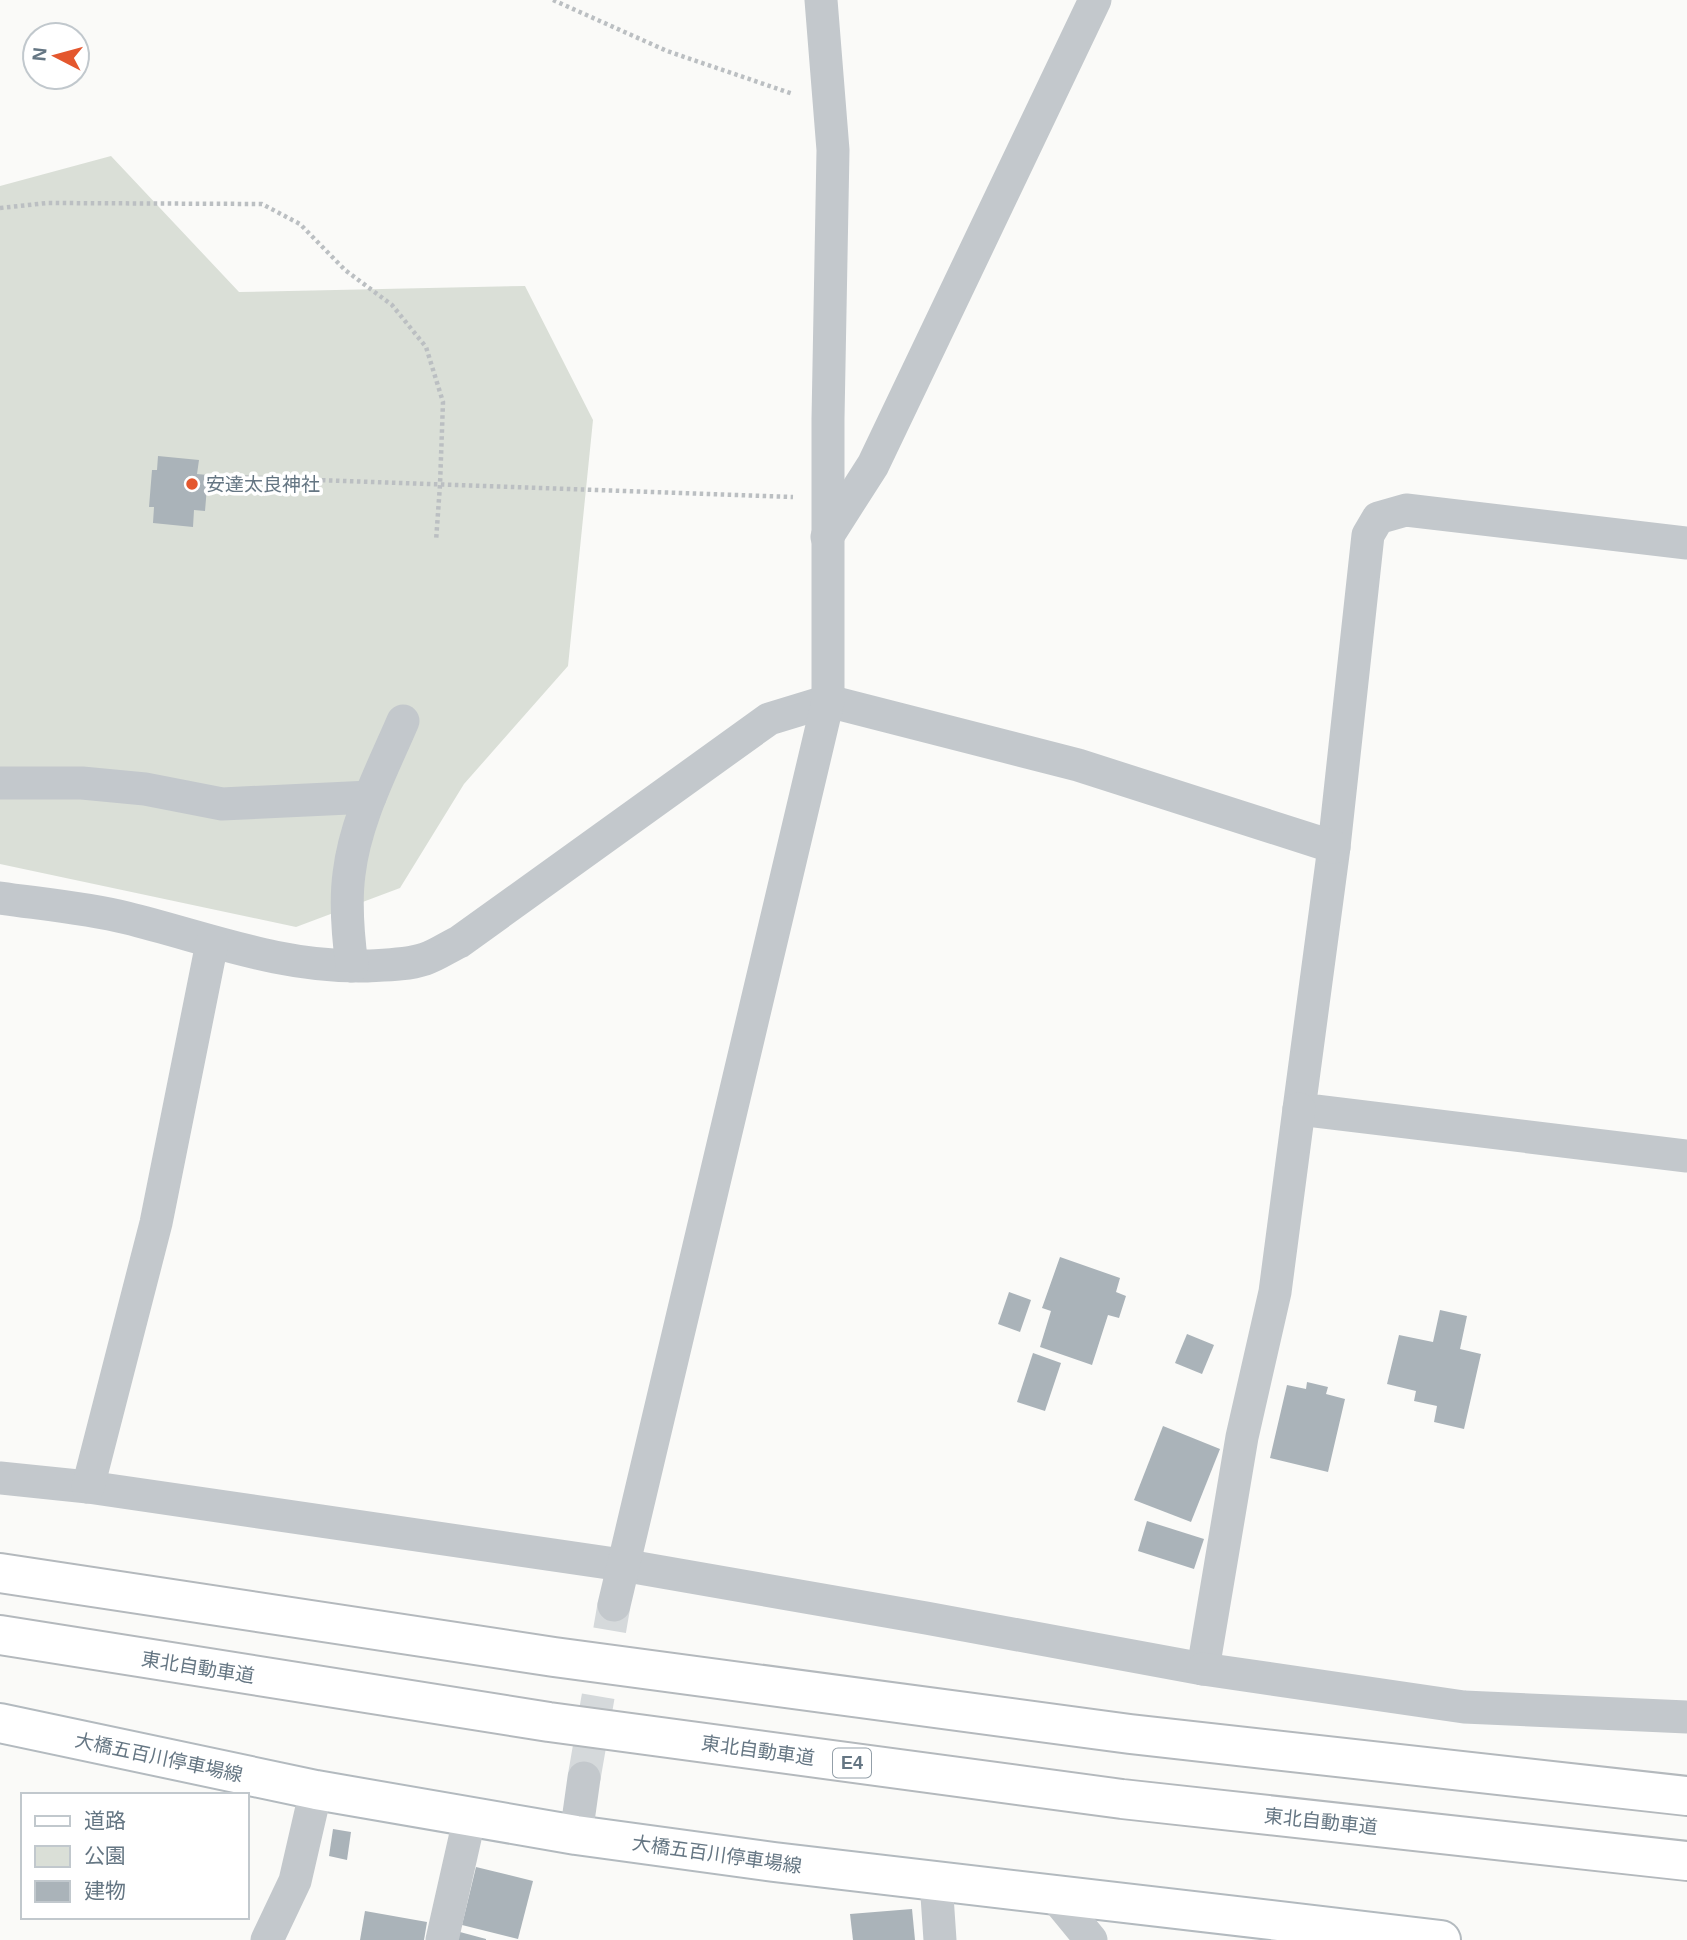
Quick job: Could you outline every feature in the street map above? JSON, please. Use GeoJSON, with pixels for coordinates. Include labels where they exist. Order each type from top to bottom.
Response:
{"type":"FeatureCollection","features":[{"type":"Feature","properties":{"kind":"main road"},"geometry":{"type":"LineString","coordinates":[[10,1574],[554,1657],[1117,1732],[1687,1796]]}},
{"type":"Feature","properties":{"kind":"main road","name":"東北自動車道"},"geometry":{"type":"LineString","coordinates":[[7,1637],[549,1722],[1109,1797],[1687,1861]]}},
{"type":"Feature","properties":{"kind":"main road","name":"大橋五百川停車場線"},"geometry":{"type":"LineString","coordinates":[[0,1723],[316,1790],[576,1835],[936,1881],[1441,1940]]}},
{"type":"Feature","properties":{"kind":"street"},"geometry":{"type":"LineString","coordinates":[[614,1605],[828,701],[827,537],[833,150],[821,0]]}},
{"type":"Feature","properties":{"kind":"street"},"geometry":{"type":"LineString","coordinates":[[827,537],[873,465],[1095,0]]}},
{"type":"Feature","properties":{"kind":"street"},"geometry":{"type":"LineString","coordinates":[[1203,1669],[1242,1437],[1275,1292],[1334,847],[1368,535],[1378,518],[1406,510],[1687,543]]}},
{"type":"Feature","properties":{"kind":"street"},"geometry":{"type":"LineString","coordinates":[[0,898],[124,917],[212,943],[301,963],[393,965],[426,959],[459,942],[769,719],[828,701],[1078,765],[1334,847]]}},
{"type":"Feature","properties":{"kind":"street"},"geometry":{"type":"LineString","coordinates":[[352,966],[348,936],[348,876],[353,849],[370,797],[403,721]]}},
{"type":"Feature","properties":{"kind":"street"},"geometry":{"type":"LineString","coordinates":[[0,783],[82,783],[145,789],[222,804],[370,797]]}},
{"type":"Feature","properties":{"kind":"street"},"geometry":{"type":"LineString","coordinates":[[88,1487],[156,1223],[212,943]]}},
{"type":"Feature","properties":{"kind":"street"},"geometry":{"type":"LineString","coordinates":[[1299,1109],[1687,1156]]}},
{"type":"Feature","properties":{"kind":"street"},"geometry":{"type":"LineString","coordinates":[[0,1478],[88,1487],[622,1565],[1203,1669],[1464,1707],[1687,1717]]}},
{"type":"Feature","properties":{"kind":"street"},"geometry":{"type":"LineString","coordinates":[[576,1835],[584,1778]]}},
{"type":"Feature","properties":{"kind":"street"},"geometry":{"type":"LineString","coordinates":[[267,1940],[295,1881],[316,1790]]}},
{"type":"Feature","properties":{"kind":"street"},"geometry":{"type":"LineString","coordinates":[[442,1940],[470,1816]]}},
{"type":"Feature","properties":{"kind":"street"},"geometry":{"type":"LineString","coordinates":[[936,1881],[940,1940]]}},
{"type":"Feature","properties":{"kind":"street"},"geometry":{"type":"LineString","coordinates":[[1054,1895],[1091,1940]]}},
{"type":"Feature","properties":{"kind":"path"},"geometry":{"type":"LineString","coordinates":[[553,0],[667,51],[830,108]]}},
{"type":"Feature","properties":{"kind":"path"},"geometry":{"type":"LineString","coordinates":[[0,208],[47,203],[262,204],[300,224],[345,270],[392,305],[426,347],[443,402],[436,541]]}},
{"type":"Feature","properties":{"kind":"path"},"geometry":{"type":"LineString","coordinates":[[231,477],[828,499]]}},
{"type":"Feature","properties":{"kind":"green space"},"geometry":{"type":"Polygon","coordinates":[[[111,156],[239,292],[525,286],[593,420],[568,666],[464,784],[400,888],[296,927],[0,864],[0,186],[111,156]]]}},
{"type":"Feature","properties":{"kind":"building"},"geometry":{"type":"Polygon","coordinates":[[[158,456],[199,460],[197,474],[208,475],[205,511],[194,510],[193,527],[153,523],[154,507],[149,507],[152,470],[157,470],[158,456]]]}},
{"type":"Feature","properties":{"kind":"building"},"geometry":{"type":"Polygon","coordinates":[[[1060,1257],[1120,1278],[1116,1292],[1126,1296],[1119,1318],[1108,1315],[1092,1365],[1040,1347],[1051,1311],[1042,1308],[1060,1257]]]}},
{"type":"Feature","properties":{"kind":"building"},"geometry":{"type":"Polygon","coordinates":[[[1009,1292],[1031,1300],[1020,1332],[998,1324],[1009,1292]]]}},
{"type":"Feature","properties":{"kind":"building"},"geometry":{"type":"Polygon","coordinates":[[[1440,1310],[1467,1316],[1460,1349],[1481,1354],[1464,1429],[1434,1422],[1437,1406],[1414,1401],[1416,1391],[1387,1384],[1399,1335],[1433,1342],[1440,1310]]]}},
{"type":"Feature","properties":{"kind":"building"},"geometry":{"type":"Polygon","coordinates":[[[1187,1334],[1214,1345],[1202,1374],[1175,1363],[1187,1334]]]}},
{"type":"Feature","properties":{"kind":"building"},"geometry":{"type":"Polygon","coordinates":[[[1033,1353],[1061,1363],[1045,1411],[1017,1402],[1033,1353]]]}},
{"type":"Feature","properties":{"kind":"building"},"geometry":{"type":"Polygon","coordinates":[[[1307,1382],[1328,1387],[1326,1394],[1345,1399],[1328,1472],[1270,1458],[1287,1385],[1306,1389],[1307,1382]]]}},
{"type":"Feature","properties":{"kind":"building"},"geometry":{"type":"Polygon","coordinates":[[[1163,1426],[1220,1449],[1191,1522],[1134,1500],[1163,1426]]]}},
{"type":"Feature","properties":{"kind":"building"},"geometry":{"type":"Polygon","coordinates":[[[1147,1521],[1204,1539],[1194,1569],[1138,1551],[1147,1521]]]}},
{"type":"Feature","properties":{"kind":"building"},"geometry":{"type":"Polygon","coordinates":[[[333,1829],[351,1832],[347,1860],[329,1856],[333,1829]]]}},
{"type":"Feature","properties":{"kind":"building"},"geometry":{"type":"Polygon","coordinates":[[[476,1867],[533,1881],[518,1939],[462,1925],[476,1867]]]}},
{"type":"Feature","properties":{"kind":"building"},"geometry":{"type":"Polygon","coordinates":[[[912,1909],[915,1940],[853,1940],[850,1914],[912,1909]]]}},
{"type":"Feature","properties":{"kind":"building"},"geometry":{"type":"Polygon","coordinates":[[[365,1911],[427,1922],[424,1940],[360,1940],[365,1911]]]}},
{"type":"Feature","properties":{"kind":"building"},"geometry":{"type":"Polygon","coordinates":[[[460,1932],[486,1939],[486,1940],[458,1940],[460,1932]]]}},
{"type":"Feature","properties":{"kind":"tunnel"},"geometry":{"type":"LineString","coordinates":[[584,1778],[614,1605]]}},
{"type":"Feature","properties":{"kind":"place","name":"安達太良神社"},"geometry":{"type":"Point","coordinates":[192,484]}}]}
